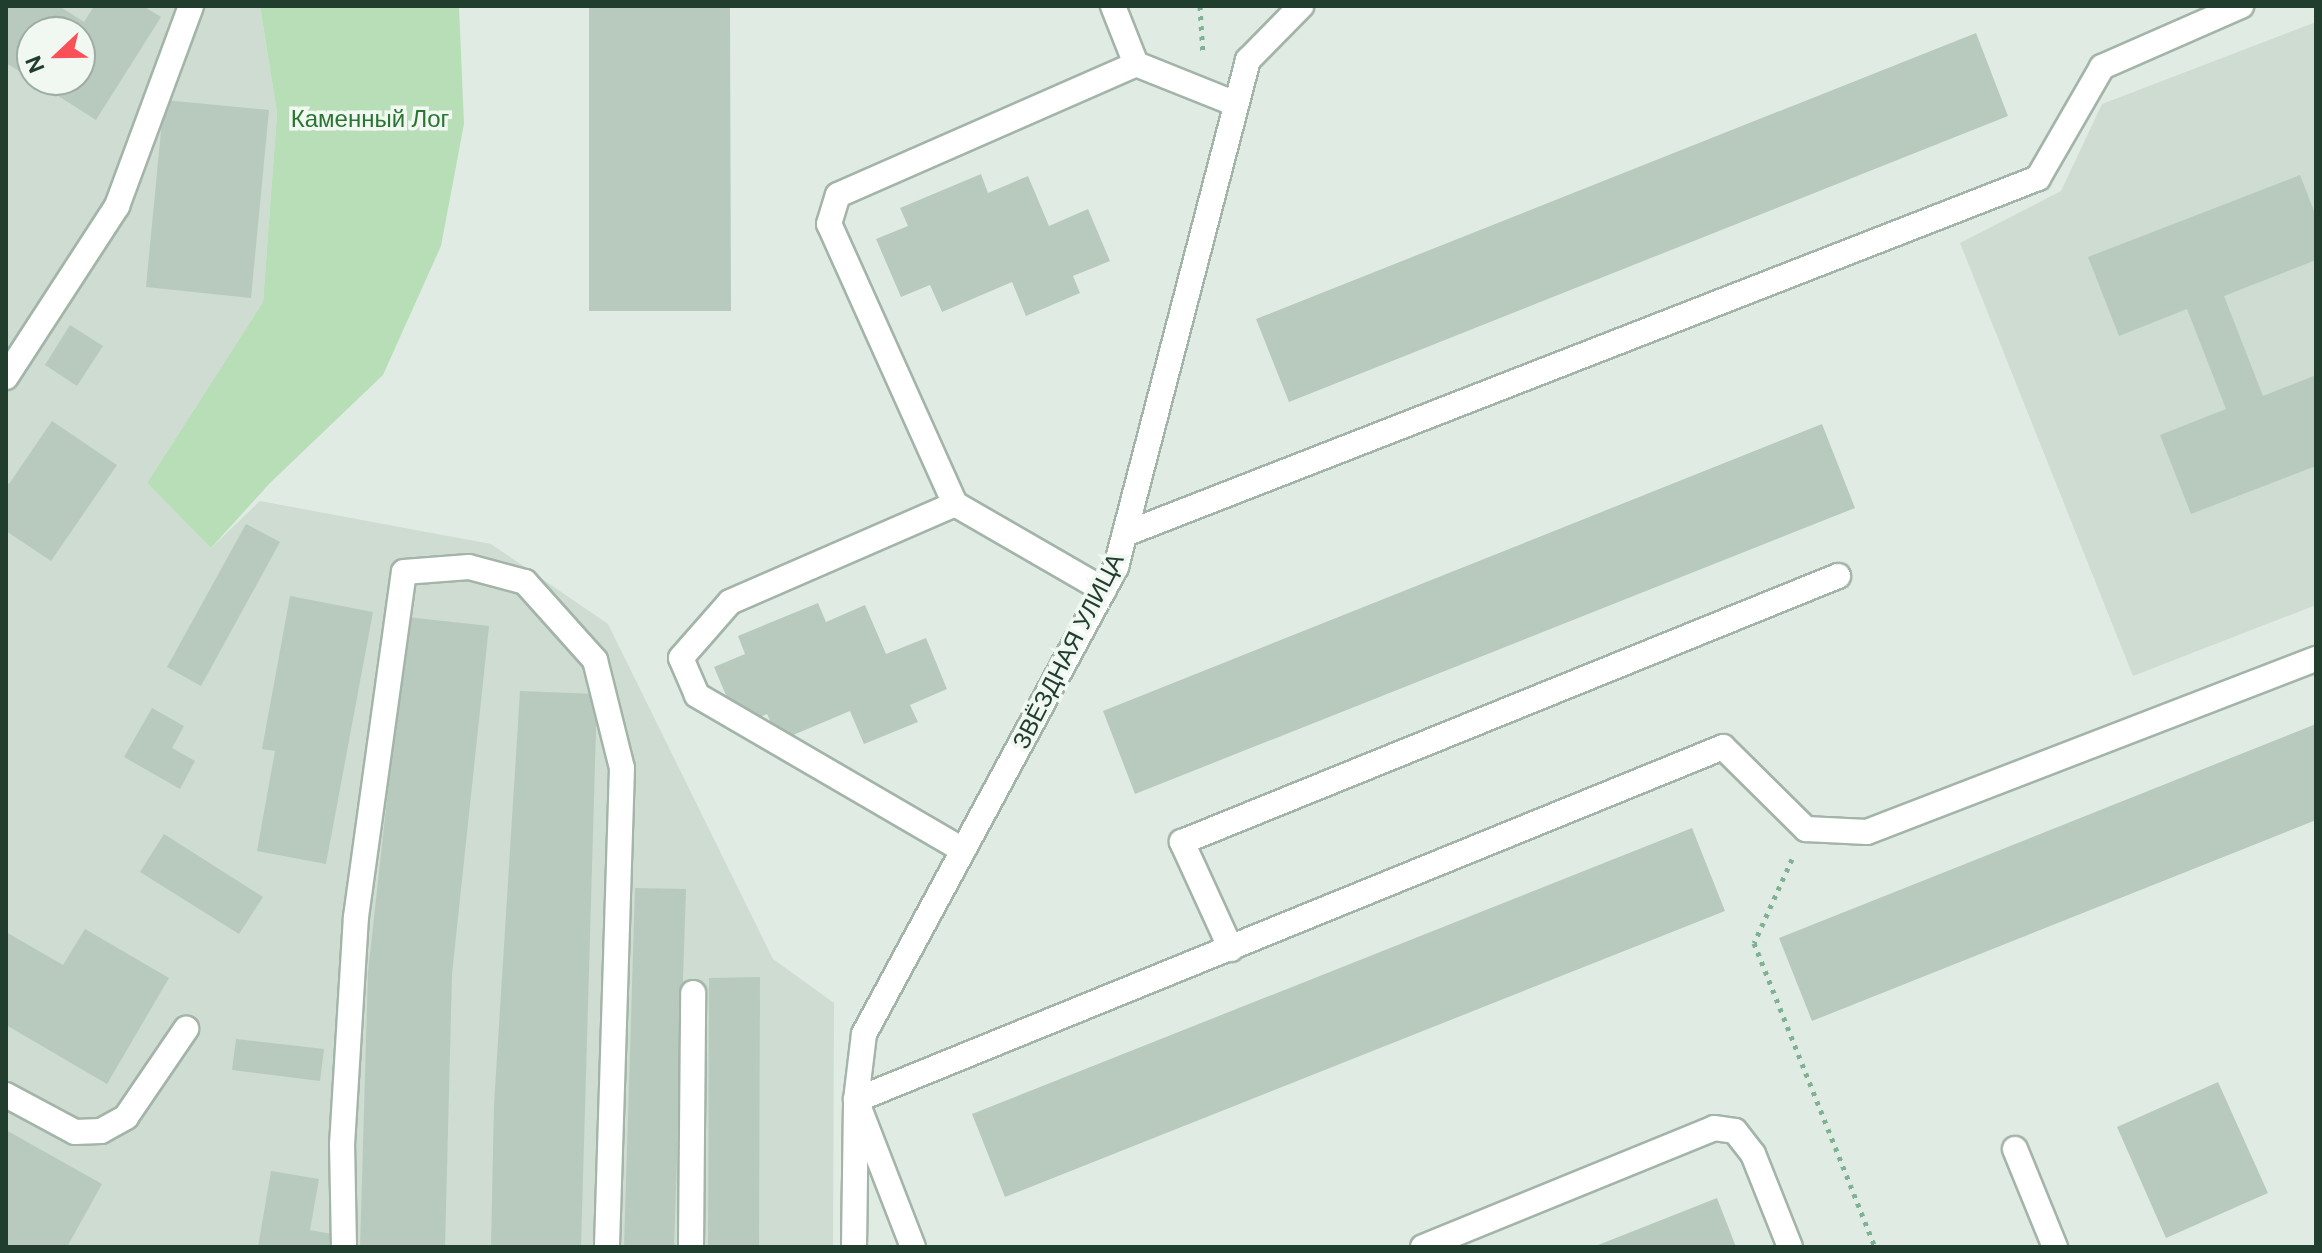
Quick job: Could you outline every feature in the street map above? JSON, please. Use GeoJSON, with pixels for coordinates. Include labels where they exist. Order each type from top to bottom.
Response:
{"type":"FeatureCollection","features":[{"type":"Feature","properties":{"kind":"street"},"geometry":{"type":"LineString","coordinates":[[9,365],[117,206],[191,6]]}},
{"type":"Feature","properties":{"kind":"street"},"geometry":{"type":"LineString","coordinates":[[1113,6],[1136,64]]}},
{"type":"Feature","properties":{"kind":"street","name":"ЗВЁЗДНАЯ УЛИЦА"},"geometry":{"type":"LineString","coordinates":[[854,1247],[856,1100],[864,1034],[1116,567],[1248,60],[1301,6]]}},
{"type":"Feature","properties":{"kind":"street"},"geometry":{"type":"LineString","coordinates":[[1125,534],[2038,178],[2102,67],[2241,6]]}},
{"type":"Feature","properties":{"kind":"street"},"geometry":{"type":"LineString","coordinates":[[1104,590],[955,504],[829,224],[838,195],[1136,64],[1236,104]]}},
{"type":"Feature","properties":{"kind":"street"},"geometry":{"type":"LineString","coordinates":[[955,504],[730,602],[681,658],[697,695],[963,850]]}},
{"type":"Feature","properties":{"kind":"street"},"geometry":{"type":"LineString","coordinates":[[344,1247],[342,1145],[356,917],[404,572],[469,567],[525,582],[595,660],[622,768],[607,1247]]}},
{"type":"Feature","properties":{"kind":"street"},"geometry":{"type":"LineString","coordinates":[[1231,949],[1182,842],[1838,576]]}},
{"type":"Feature","properties":{"kind":"street"},"geometry":{"type":"LineString","coordinates":[[913,1247],[856,1100],[1723,747],[1806,829],[1867,832],[2316,659]]}},
{"type":"Feature","properties":{"kind":"street"},"geometry":{"type":"LineString","coordinates":[[691,1247],[693,993]]}},
{"type":"Feature","properties":{"kind":"street"},"geometry":{"type":"LineString","coordinates":[[6,1095],[75,1132],[101,1131],[126,1117],[186,1029]]}},
{"type":"Feature","properties":{"kind":"street"},"geometry":{"type":"LineString","coordinates":[[1423,1247],[1714,1128],[1735,1131],[1753,1154],[1790,1247]]}},
{"type":"Feature","properties":{"kind":"street"},"geometry":{"type":"LineString","coordinates":[[2015,1149],[2055,1247]]}},
{"type":"Feature","properties":{"kind":"path"},"geometry":{"type":"LineString","coordinates":[[1200,6],[1205,92]]}},
{"type":"Feature","properties":{"kind":"path"},"geometry":{"type":"LineString","coordinates":[[1806,829],[1754,943],[1875,1247]]}},
{"type":"Feature","properties":{"kind":"shaded area"},"geometry":{"type":"Polygon","coordinates":[[[6,6],[260,6],[277,113],[263,302],[147,483],[211,548],[260,501],[491,544],[608,624],[773,959],[834,1003],[833,1247],[6,1247],[6,6]]]}},
{"type":"Feature","properties":{"kind":"shaded area"},"geometry":{"type":"Polygon","coordinates":[[[2316,22],[2316,605],[2133,676],[1960,243],[2061,191],[2102,104],[2316,22]]]}},
{"type":"Feature","properties":{"kind":"green space","name":"Каменный Лог"},"geometry":{"type":"Polygon","coordinates":[[[260,6],[459,6],[464,124],[441,246],[383,375],[270,483],[211,548],[147,483],[263,302],[277,113],[260,6]]]}},
{"type":"Feature","properties":{"kind":"building"},"geometry":{"type":"Polygon","coordinates":[[[6,6],[59,6],[75,16],[16,16],[16,69],[6,63],[6,6]]]}},
{"type":"Feature","properties":{"kind":"building"},"geometry":{"type":"Polygon","coordinates":[[[94,6],[143,6],[161,17],[96,120],[58,96],[96,96],[96,16],[88,16],[94,6]]]}},
{"type":"Feature","properties":{"kind":"building"},"geometry":{"type":"Polygon","coordinates":[[[589,6],[730,6],[731,311],[589,311],[589,6]]]}},
{"type":"Feature","properties":{"kind":"building"},"geometry":{"type":"Polygon","coordinates":[[[1976,33],[2008,116],[1289,402],[1256,319],[1976,33]]]}},
{"type":"Feature","properties":{"kind":"building"},"geometry":{"type":"Polygon","coordinates":[[[164,100],[269,110],[251,298],[146,287],[164,100]]]}},
{"type":"Feature","properties":{"kind":"building"},"geometry":{"type":"Polygon","coordinates":[[[981,174],[988,193],[1028,176],[1049,226],[1088,209],[1110,261],[1073,276],[1080,293],[1026,316],[1012,282],[942,312],[930,285],[901,297],[876,239],[908,226],[900,208],[981,174]]]}},
{"type":"Feature","properties":{"kind":"building"},"geometry":{"type":"Polygon","coordinates":[[[2300,175],[2316,216],[2316,260],[2224,296],[2263,396],[2316,375],[2316,466],[2191,514],[2160,435],[2226,409],[2187,309],[2119,336],[2088,257],[2300,175]]]}},
{"type":"Feature","properties":{"kind":"building"},"geometry":{"type":"Polygon","coordinates":[[[70,325],[103,346],[77,386],[45,365],[70,325]]]}},
{"type":"Feature","properties":{"kind":"building"},"geometry":{"type":"Polygon","coordinates":[[[52,421],[117,465],[51,561],[6,531],[6,482],[9,484],[52,421]]]}},
{"type":"Feature","properties":{"kind":"building"},"geometry":{"type":"Polygon","coordinates":[[[1822,424],[1855,508],[1135,794],[1103,711],[1822,424]]]}},
{"type":"Feature","properties":{"kind":"building"},"geometry":{"type":"Polygon","coordinates":[[[246,524],[280,542],[201,686],[167,667],[246,524]]]}},
{"type":"Feature","properties":{"kind":"building"},"geometry":{"type":"Polygon","coordinates":[[[290,596],[373,612],[326,864],[257,851],[275,751],[262,749],[290,596]]]}},
{"type":"Feature","properties":{"kind":"building"},"geometry":{"type":"Polygon","coordinates":[[[818,603],[826,622],[865,605],[886,654],[926,638],[947,689],[910,705],[918,722],[864,744],[850,711],[779,741],[767,714],[739,726],[714,667],[745,654],[738,636],[818,603]]]}},
{"type":"Feature","properties":{"kind":"building"},"geometry":{"type":"Polygon","coordinates":[[[407,617],[489,626],[452,974],[445,1247],[360,1247],[368,972],[407,617]]]}},
{"type":"Feature","properties":{"kind":"building"},"geometry":{"type":"Polygon","coordinates":[[[520,691],[597,694],[581,1247],[491,1247],[494,1105],[520,691]]]}},
{"type":"Feature","properties":{"kind":"building"},"geometry":{"type":"Polygon","coordinates":[[[152,708],[184,726],[172,748],[195,761],[180,789],[124,757],[152,708]]]}},
{"type":"Feature","properties":{"kind":"building"},"geometry":{"type":"Polygon","coordinates":[[[2316,724],[2316,820],[1812,1021],[1779,938],[2316,724]]]}},
{"type":"Feature","properties":{"kind":"building"},"geometry":{"type":"Polygon","coordinates":[[[1692,828],[1725,911],[1005,1197],[972,1114],[1692,828]]]}},
{"type":"Feature","properties":{"kind":"building"},"geometry":{"type":"Polygon","coordinates":[[[164,834],[263,897],[239,934],[140,872],[164,834]]]}},
{"type":"Feature","properties":{"kind":"building"},"geometry":{"type":"Polygon","coordinates":[[[635,888],[686,889],[674,1247],[624,1247],[635,888]]]}},
{"type":"Feature","properties":{"kind":"building"},"geometry":{"type":"Polygon","coordinates":[[[85,929],[169,978],[107,1084],[6,1025],[6,932],[63,965],[85,929]]]}},
{"type":"Feature","properties":{"kind":"building"},"geometry":{"type":"Polygon","coordinates":[[[760,977],[759,1247],[708,1247],[709,978],[760,977]]]}},
{"type":"Feature","properties":{"kind":"building"},"geometry":{"type":"Polygon","coordinates":[[[236,1039],[324,1049],[320,1081],[232,1070],[236,1039]]]}},
{"type":"Feature","properties":{"kind":"building"},"geometry":{"type":"Polygon","coordinates":[[[2218,1082],[2268,1193],[2166,1238],[2117,1127],[2218,1082]]]}},
{"type":"Feature","properties":{"kind":"building"},"geometry":{"type":"Polygon","coordinates":[[[6,1130],[102,1184],[67,1247],[6,1247],[6,1130]]]}},
{"type":"Feature","properties":{"kind":"building"},"geometry":{"type":"Polygon","coordinates":[[[271,1171],[319,1179],[310,1230],[332,1234],[330,1247],[258,1247],[271,1171]]]}},
{"type":"Feature","properties":{"kind":"building"},"geometry":{"type":"Polygon","coordinates":[[[1717,1198],[1736,1247],[1593,1247],[1717,1198]]]}}]}
